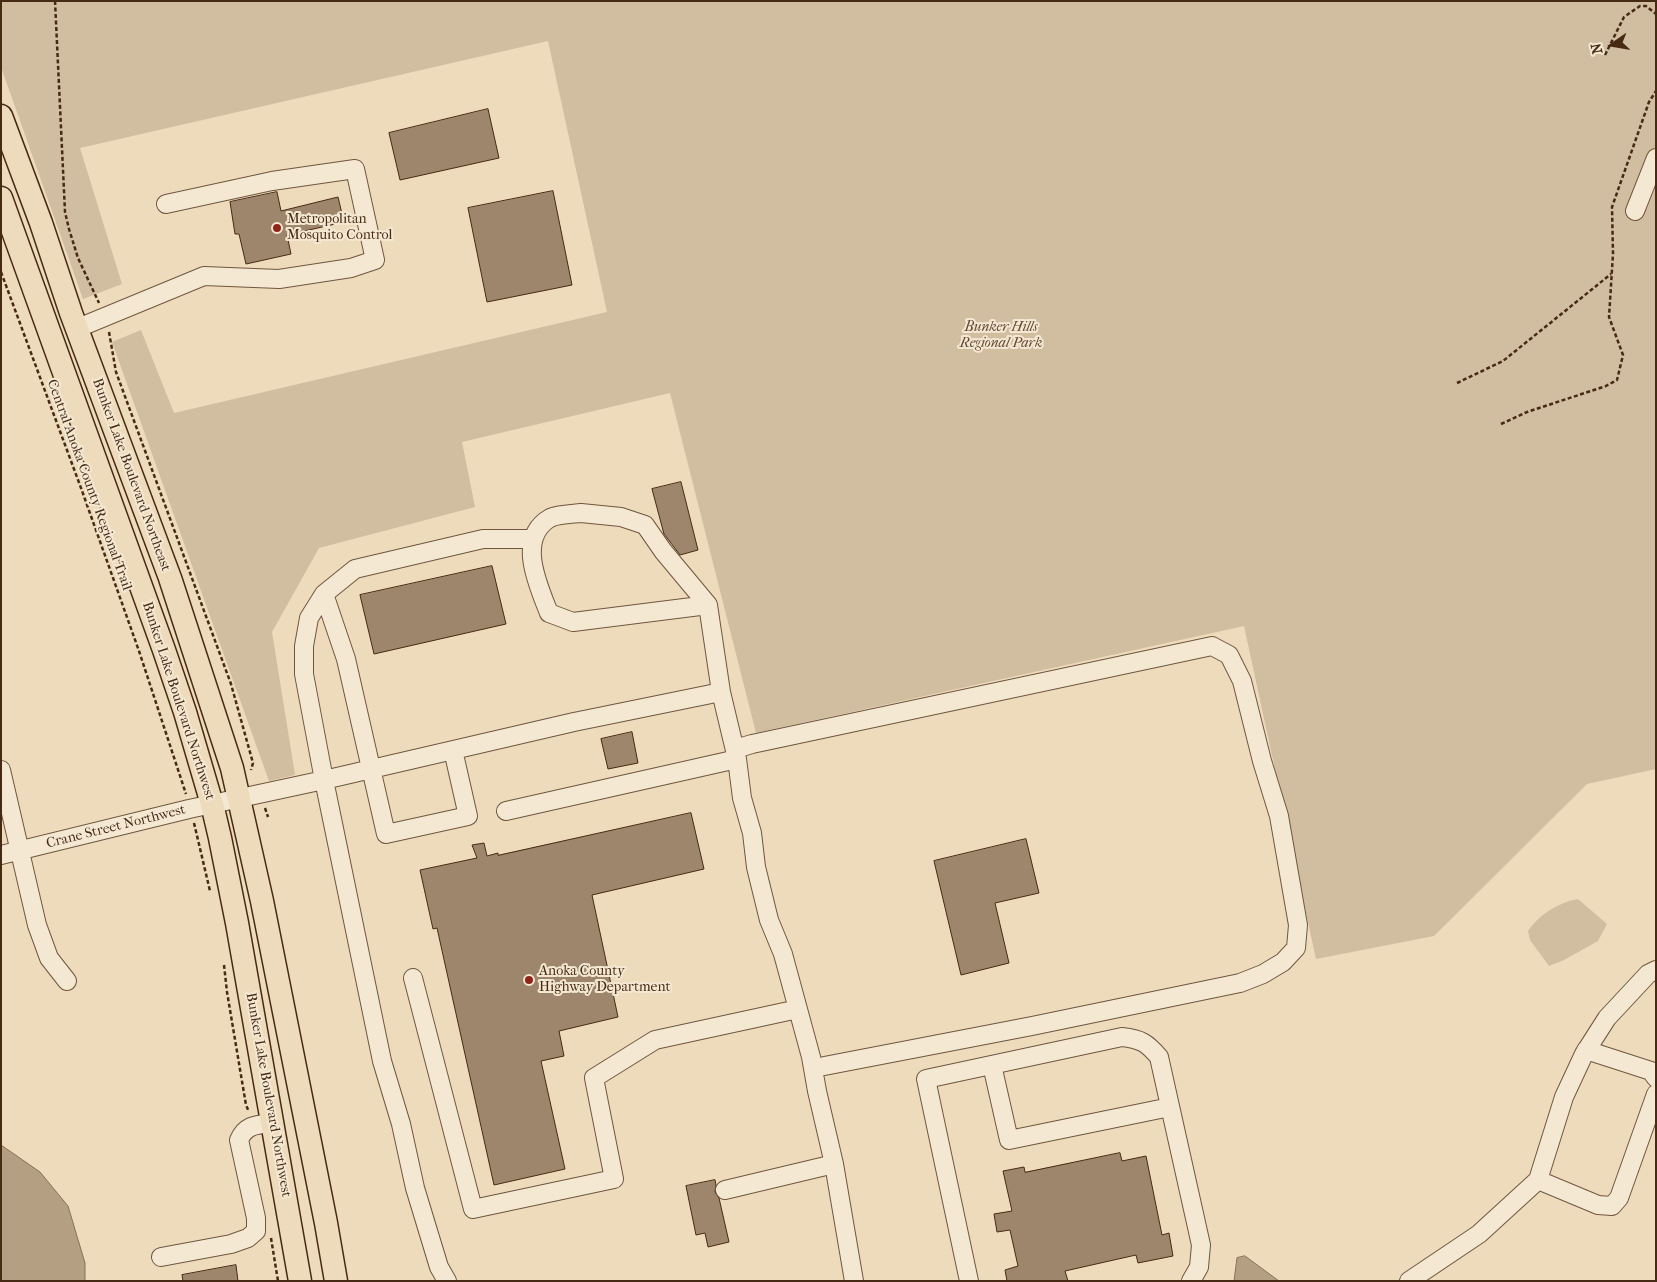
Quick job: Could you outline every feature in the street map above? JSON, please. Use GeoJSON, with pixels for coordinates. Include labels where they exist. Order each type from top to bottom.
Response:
{"type":"FeatureCollection","features":[{"type":"Feature","properties":{"kind":"main road","name":"Bunker Lake Boulevard Northeast"},"geometry":{"type":"LineString","coordinates":[[2,119],[41,223],[71,313],[170,578],[232,768],[250,796],[248,838],[305,1114],[336,1281]]}},
{"type":"Feature","properties":{"kind":"main road","name":"Bunker Lake Boulevard Northwest"},"geometry":{"type":"LineString","coordinates":[[1,198],[164,650],[185,712],[212,804],[237,923],[300,1281]]}},
{"type":"Feature","properties":{"kind":"street"},"geometry":{"type":"LineString","coordinates":[[1635,211],[1656,158]]}},
{"type":"Feature","properties":{"kind":"street"},"geometry":{"type":"LineString","coordinates":[[78,328],[204,276],[279,279],[351,268],[375,260],[356,168],[272,181],[166,204]]}},
{"type":"Feature","properties":{"kind":"street"},"geometry":{"type":"LineString","coordinates":[[708,605],[573,622],[548,613],[532,559],[533,539],[539,527],[552,517],[581,513],[621,517],[645,525],[663,551],[708,605],[721,692],[736,754],[742,798],[752,833],[756,867],[769,920],[783,954],[814,1068],[817,1091],[834,1164],[854,1281]]}},
{"type":"Feature","properties":{"kind":"street"},"geometry":{"type":"LineString","coordinates":[[447,1281],[439,1267],[415,1188],[401,1124],[382,1061],[304,674],[304,646],[309,618],[324,594],[355,569],[483,539],[533,539]]}},
{"type":"Feature","properties":{"kind":"street"},"geometry":{"type":"LineString","coordinates":[[324,594],[346,658],[386,834],[468,816],[453,750]]}},
{"type":"Feature","properties":{"kind":"street"},"geometry":{"type":"LineString","coordinates":[[506,811],[736,754],[762,742],[1212,646],[1229,655],[1242,681],[1262,760],[1279,816],[1298,925],[1296,948],[1283,962],[1262,974],[1240,983],[814,1068]]}},
{"type":"Feature","properties":{"kind":"street","name":"Crane Street Northwest"},"geometry":{"type":"LineString","coordinates":[[1,854],[574,722],[721,692]]}},
{"type":"Feature","properties":{"kind":"street"},"geometry":{"type":"LineString","coordinates":[[1,770],[37,925],[49,958],[67,981]]}},
{"type":"Feature","properties":{"kind":"street"},"geometry":{"type":"LineString","coordinates":[[1408,1281],[1479,1234],[1538,1180],[1564,1097],[1586,1050],[1607,1018],[1648,974],[1656,970]]}},
{"type":"Feature","properties":{"kind":"street"},"geometry":{"type":"LineString","coordinates":[[413,978],[472,1209],[614,1179],[594,1078],[655,1040],[798,1009]]}},
{"type":"Feature","properties":{"kind":"street"},"geometry":{"type":"LineString","coordinates":[[970,1281],[926,1079],[1122,1037],[1136,1038],[1148,1044],[1159,1057],[1201,1245],[1200,1267],[1191,1281]]}},
{"type":"Feature","properties":{"kind":"street"},"geometry":{"type":"LineString","coordinates":[[1586,1050],[1651,1071],[1656,1078]]}},
{"type":"Feature","properties":{"kind":"street"},"geometry":{"type":"LineString","coordinates":[[992,1065],[1009,1140],[1170,1107]]}},
{"type":"Feature","properties":{"kind":"street"},"geometry":{"type":"LineString","coordinates":[[1538,1180],[1598,1205],[1612,1206],[1619,1198],[1656,1094]]}},
{"type":"Feature","properties":{"kind":"street"},"geometry":{"type":"LineString","coordinates":[[161,1257],[231,1244],[248,1238],[256,1231],[256,1218],[239,1140],[242,1132],[253,1126],[273,1123]]}},
{"type":"Feature","properties":{"kind":"street"},"geometry":{"type":"LineString","coordinates":[[725,1190],[834,1164]]}},
{"type":"Feature","properties":{"kind":"path"},"geometry":{"type":"LineString","coordinates":[[55,1],[65,212],[78,258],[102,308]]}},
{"type":"Feature","properties":{"kind":"path"},"geometry":{"type":"LineString","coordinates":[[1605,55],[1624,17],[1640,6],[1646,6],[1656,14]]}},
{"type":"Feature","properties":{"kind":"path"},"geometry":{"type":"LineString","coordinates":[[1501,424],[1527,412],[1606,386],[1617,380],[1623,355],[1609,317],[1613,254],[1612,207],[1649,102],[1656,91]]}},
{"type":"Feature","properties":{"kind":"path","name":"Central Anoka County Regional Trail"},"geometry":{"type":"LineString","coordinates":[[1,272],[136,642],[185,790]]}},
{"type":"Feature","properties":{"kind":"path"},"geometry":{"type":"LineString","coordinates":[[1457,384],[1503,361],[1611,274]]}},
{"type":"Feature","properties":{"kind":"path"},"geometry":{"type":"LineString","coordinates":[[108,326],[116,372],[231,684],[253,763],[251,770]]}},
{"type":"Feature","properties":{"kind":"path"},"geometry":{"type":"LineString","coordinates":[[196,827],[210,891]]}},
{"type":"Feature","properties":{"kind":"path"},"geometry":{"type":"LineString","coordinates":[[224,958],[227,992],[246,1105],[250,1115]]}},
{"type":"Feature","properties":{"kind":"green space","name":"Bunker Hills Regional Park"},"geometry":{"type":"Polygon","coordinates":[[[1,1],[1656,1],[1656,769],[1587,784],[1434,936],[1316,959],[1244,626],[756,733],[670,393],[462,442],[475,507],[319,548],[272,632],[295,775],[269,781],[112,342],[141,330],[174,413],[607,312],[548,41],[80,148],[122,284],[83,299],[1,67],[1,1]]]}},
{"type":"Feature","properties":{"kind":"green space"},"geometry":{"type":"Polygon","coordinates":[[[1578,899],[1607,924],[1598,941],[1549,966],[1530,940],[1528,931],[1543,914],[1563,903],[1578,899]]]}},
{"type":"Feature","properties":{"kind":"shaded area"},"geometry":{"type":"Polygon","coordinates":[[[1,1145],[40,1172],[68,1206],[85,1263],[85,1281],[1,1281],[1,1145]]]}},
{"type":"Feature","properties":{"kind":"shaded area"},"geometry":{"type":"Polygon","coordinates":[[[1245,1256],[1279,1281],[1234,1281],[1237,1258],[1245,1256]]]}},
{"type":"Feature","properties":{"kind":"building"},"geometry":{"type":"Polygon","coordinates":[[[488,109],[499,158],[400,180],[389,133],[488,109]]]}},
{"type":"Feature","properties":{"kind":"building"},"geometry":{"type":"Polygon","coordinates":[[[553,191],[572,285],[487,302],[468,208],[553,191]]]}},
{"type":"Feature","properties":{"kind":"building","name":"Metropolitan Mosquito Control"},"geometry":{"type":"Polygon","coordinates":[[[277,192],[281,211],[338,197],[344,222],[287,235],[291,254],[246,264],[239,234],[235,234],[230,202],[277,192]]]}},
{"type":"Feature","properties":{"kind":"building"},"geometry":{"type":"Polygon","coordinates":[[[681,482],[698,550],[680,555],[664,534],[652,489],[681,482]]]}},
{"type":"Feature","properties":{"kind":"building"},"geometry":{"type":"Polygon","coordinates":[[[492,566],[506,624],[374,654],[360,595],[492,566]]]}},
{"type":"Feature","properties":{"kind":"building"},"geometry":{"type":"Polygon","coordinates":[[[632,732],[638,763],[608,769],[601,739],[632,732]]]}},
{"type":"Feature","properties":{"kind":"building","name":"Anoka County Highway Department"},"geometry":{"type":"Polygon","coordinates":[[[691,813],[704,869],[592,895],[618,1017],[559,1031],[564,1056],[541,1061],[565,1169],[494,1185],[437,928],[433,929],[420,870],[477,858],[472,845],[484,843],[487,856],[498,853],[498,855],[691,813]]]}},
{"type":"Feature","properties":{"kind":"building"},"geometry":{"type":"Polygon","coordinates":[[[1026,839],[1039,893],[995,903],[1009,963],[961,975],[934,861],[1026,839]]]}},
{"type":"Feature","properties":{"kind":"building"},"geometry":{"type":"Polygon","coordinates":[[[1120,1153],[1122,1161],[1146,1156],[1162,1235],[1169,1233],[1173,1256],[1138,1263],[1136,1255],[1065,1271],[1068,1281],[1007,1281],[1005,1270],[1018,1266],[1010,1230],[997,1232],[994,1214],[1012,1211],[1003,1171],[1024,1167],[1025,1172],[1120,1153]]]}},
{"type":"Feature","properties":{"kind":"building"},"geometry":{"type":"Polygon","coordinates":[[[715,1180],[715,1192],[719,1198],[729,1242],[708,1247],[705,1233],[696,1235],[686,1186],[715,1180]]]}},
{"type":"Feature","properties":{"kind":"building"},"geometry":{"type":"Polygon","coordinates":[[[236,1265],[238,1281],[183,1281],[182,1275],[236,1265]]]}},
{"type":"Feature","properties":{"kind":"place","name":"Metropolitan Mosquito Control"},"geometry":{"type":"Point","coordinates":[277,228]}},
{"type":"Feature","properties":{"kind":"place","name":"Anoka County Highway Department"},"geometry":{"type":"Point","coordinates":[529,980]}}]}
